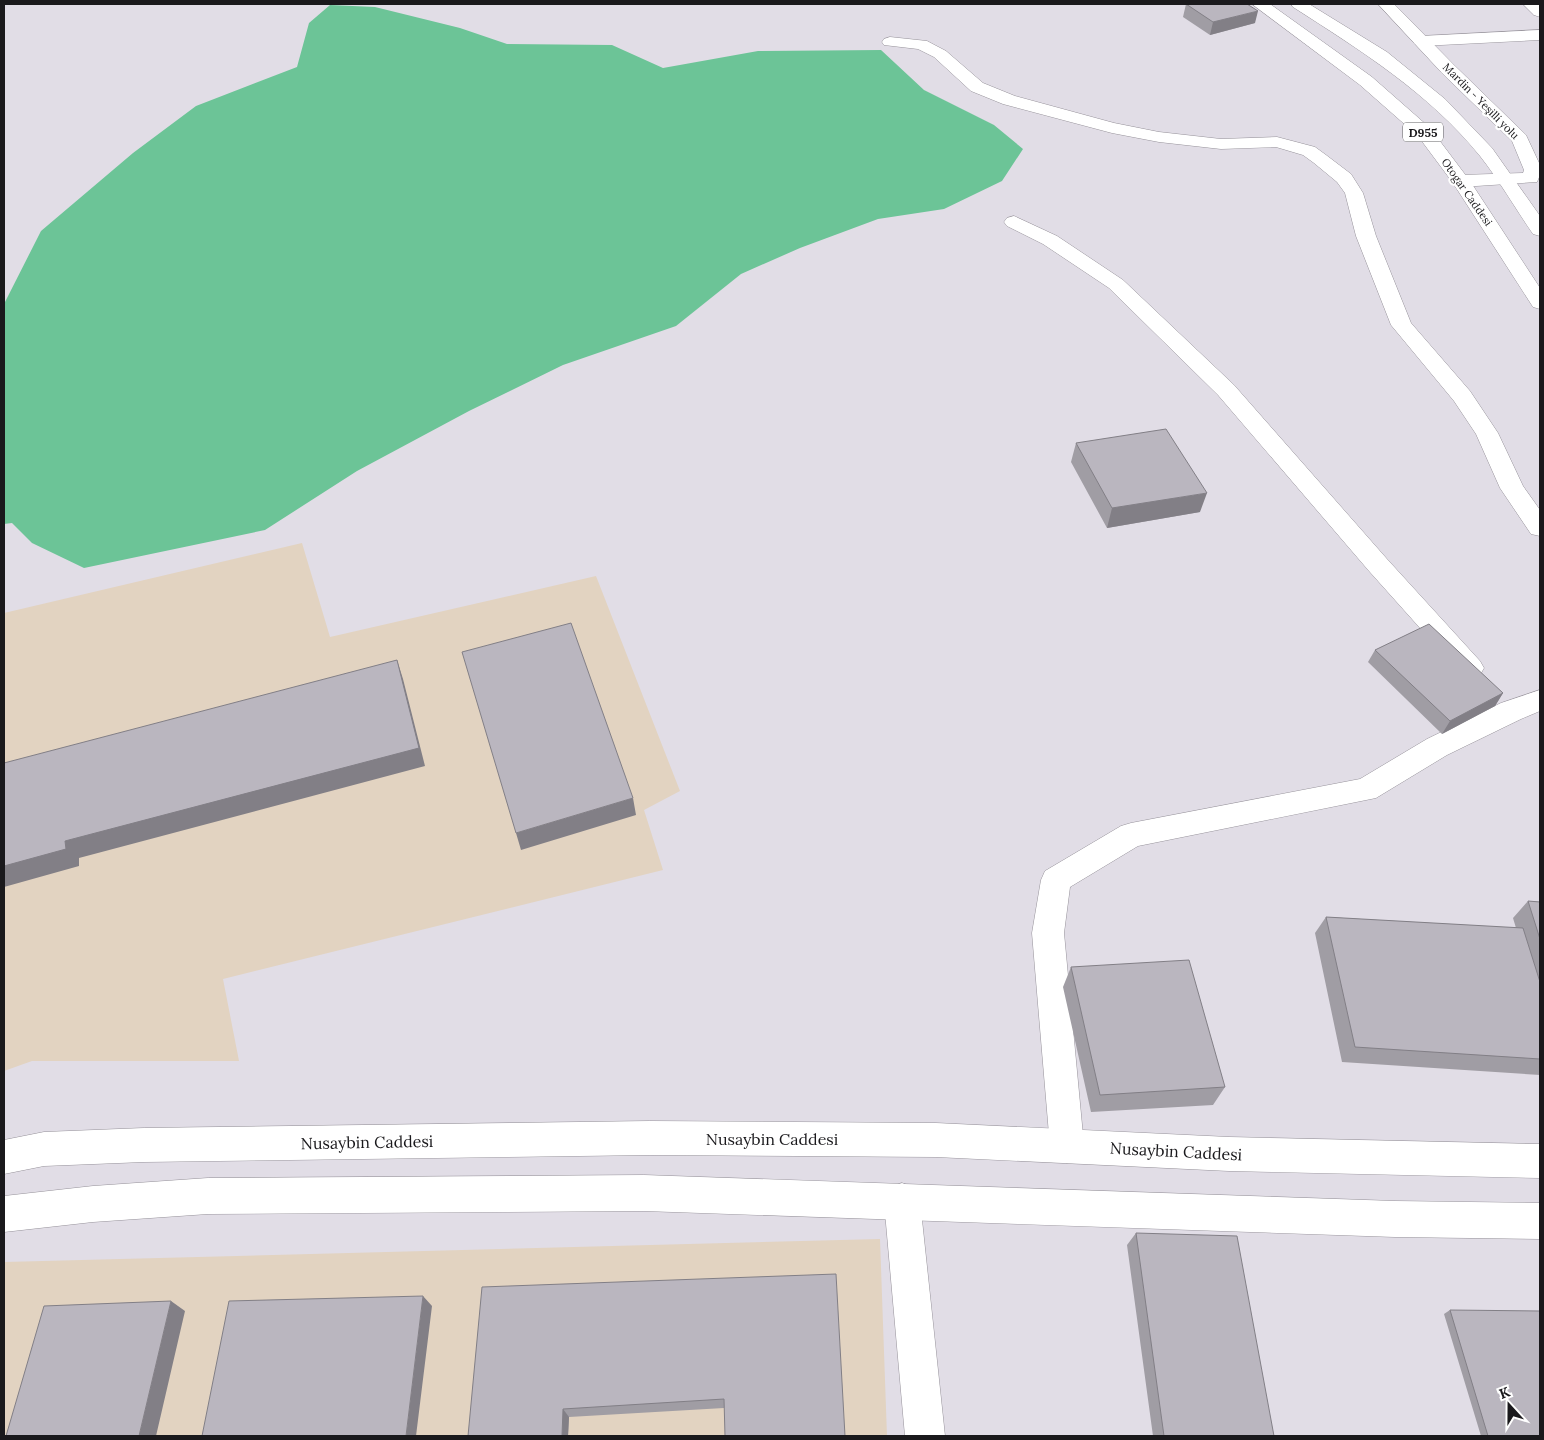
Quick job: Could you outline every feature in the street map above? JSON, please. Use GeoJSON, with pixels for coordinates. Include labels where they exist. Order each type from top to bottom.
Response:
{"type":"FeatureCollection","features":[{"type":"Feature","properties":{"kind":"street","name":"Otogar Caddesi"},"geometry":{"type":"LineString","coordinates":[[1260,4],[1366,81],[1424,132],[1461,181],[1540,303]]}},
{"type":"Feature","properties":{"kind":"street","name":"D955"},"geometry":{"type":"LineString","coordinates":[[1299,4],[1381,56],[1440,103],[1486,152],[1540,230]]}},
{"type":"Feature","properties":{"kind":"street","name":"Mardin - Yeşilli yolu"},"geometry":{"type":"LineString","coordinates":[[1386,4],[1520,139],[1533,170],[1530,178],[1461,181]]}},
{"type":"Feature","properties":{"kind":"street"},"geometry":{"type":"LineString","coordinates":[[1531,4],[1540,12]]}},
{"type":"Feature","properties":{"kind":"street"},"geometry":{"type":"LineString","coordinates":[[1422,41],[1540,35]]}},
{"type":"Feature","properties":{"kind":"street"},"geometry":{"type":"LineString","coordinates":[[890,42],[922,44],[940,54],[977,86],[1009,100],[1112,128],[1160,137],[1221,144],[1277,142],[1309,151],[1320,159],[1344,178],[1354,193],[1366,236],[1401,325],[1462,396],[1488,433],[1512,488],[1540,528]]}},
{"type":"Feature","properties":{"kind":"street"},"geometry":{"type":"LineString","coordinates":[[1014,222],[1050,240],[1116,284],[1219,384],[1497,697]]}},
{"type":"Feature","properties":{"kind":"street"},"geometry":{"type":"LineString","coordinates":[[1067,1146],[1048,933],[1056,880],[1130,834],[1366,790],[1437,747],[1497,697],[1540,700]]}},
{"type":"Feature","properties":{"kind":"street","name":"Nusaybin Caddesi"},"geometry":{"type":"LineString","coordinates":[[4,1157],[44,1149],[144,1145],[650,1138],[936,1140],[1229,1154],[1540,1161]]}},
{"type":"Feature","properties":{"kind":"street"},"geometry":{"type":"LineString","coordinates":[[4,1214],[93,1204],[208,1196],[644,1193],[1395,1219],[1540,1221]]}},
{"type":"Feature","properties":{"kind":"street"},"geometry":{"type":"LineString","coordinates":[[902,1201],[925,1436]]}},
{"type":"Feature","properties":{"kind":"shaded area"},"geometry":{"type":"Polygon","coordinates":[[[302,543],[330,637],[596,576],[680,791],[644,810],[663,870],[223,979],[239,1061],[32,1061],[4,1071],[4,613],[302,543]]]}},
{"type":"Feature","properties":{"kind":"shaded area"},"geometry":{"type":"Polygon","coordinates":[[[880,1239],[887,1436],[4,1436],[4,1262],[880,1239]]]}},
{"type":"Feature","properties":{"kind":"green space"},"geometry":{"type":"Polygon","coordinates":[[[330,5],[375,7],[460,28],[507,44],[612,45],[663,68],[758,51],[881,50],[924,90],[994,125],[1023,149],[1002,181],[944,209],[878,219],[800,248],[741,274],[676,326],[563,365],[469,411],[357,471],[265,530],[84,568],[32,543],[12,523],[4,524],[4,304],[41,231],[133,153],[196,106],[297,67],[309,23],[330,5]]]}},
{"type":"Feature","properties":{"kind":"building"},"geometry":{"type":"Polygon","coordinates":[[[1186,4],[1247,4],[1258,11],[1213,22],[1186,4]]]}},
{"type":"Feature","properties":{"kind":"building"},"geometry":{"type":"Polygon","coordinates":[[[1166,429],[1207,493],[1112,508],[1076,443],[1166,429]]]}},
{"type":"Feature","properties":{"kind":"building"},"geometry":{"type":"Polygon","coordinates":[[[571,623],[633,798],[516,833],[462,652],[571,623]]]}},
{"type":"Feature","properties":{"kind":"building"},"geometry":{"type":"Polygon","coordinates":[[[1429,624],[1503,693],[1450,721],[1375,650],[1429,624]]]}},
{"type":"Feature","properties":{"kind":"building"},"geometry":{"type":"Polygon","coordinates":[[[397,660],[419,748],[65,841],[66,849],[4,866],[4,763],[397,660]]]}},
{"type":"Feature","properties":{"kind":"building"},"geometry":{"type":"Polygon","coordinates":[[[1528,901],[1540,902],[1540,939],[1528,901]]]}},
{"type":"Feature","properties":{"kind":"building"},"geometry":{"type":"Polygon","coordinates":[[[1326,917],[1523,928],[1540,982],[1540,1059],[1355,1047],[1326,917]]]}},
{"type":"Feature","properties":{"kind":"building"},"geometry":{"type":"Polygon","coordinates":[[[1189,960],[1225,1087],[1100,1095],[1071,967],[1189,960]]]}},
{"type":"Feature","properties":{"kind":"building"},"geometry":{"type":"Polygon","coordinates":[[[1136,1233],[1237,1236],[1274,1436],[1164,1436],[1136,1233]]]}},
{"type":"Feature","properties":{"kind":"building"},"geometry":{"type":"Polygon","coordinates":[[[836,1274],[845,1436],[725,1436],[724,1399],[563,1409],[562,1436],[468,1436],[482,1287],[836,1274]]]}},
{"type":"Feature","properties":{"kind":"building"},"geometry":{"type":"Polygon","coordinates":[[[423,1296],[406,1436],[202,1436],[229,1301],[423,1296]]]}},
{"type":"Feature","properties":{"kind":"building"},"geometry":{"type":"Polygon","coordinates":[[[171,1301],[139,1436],[6,1436],[44,1306],[171,1301]]]}},
{"type":"Feature","properties":{"kind":"building"},"geometry":{"type":"Polygon","coordinates":[[[1450,1310],[1540,1311],[1540,1436],[1488,1436],[1450,1310]]]}}]}
